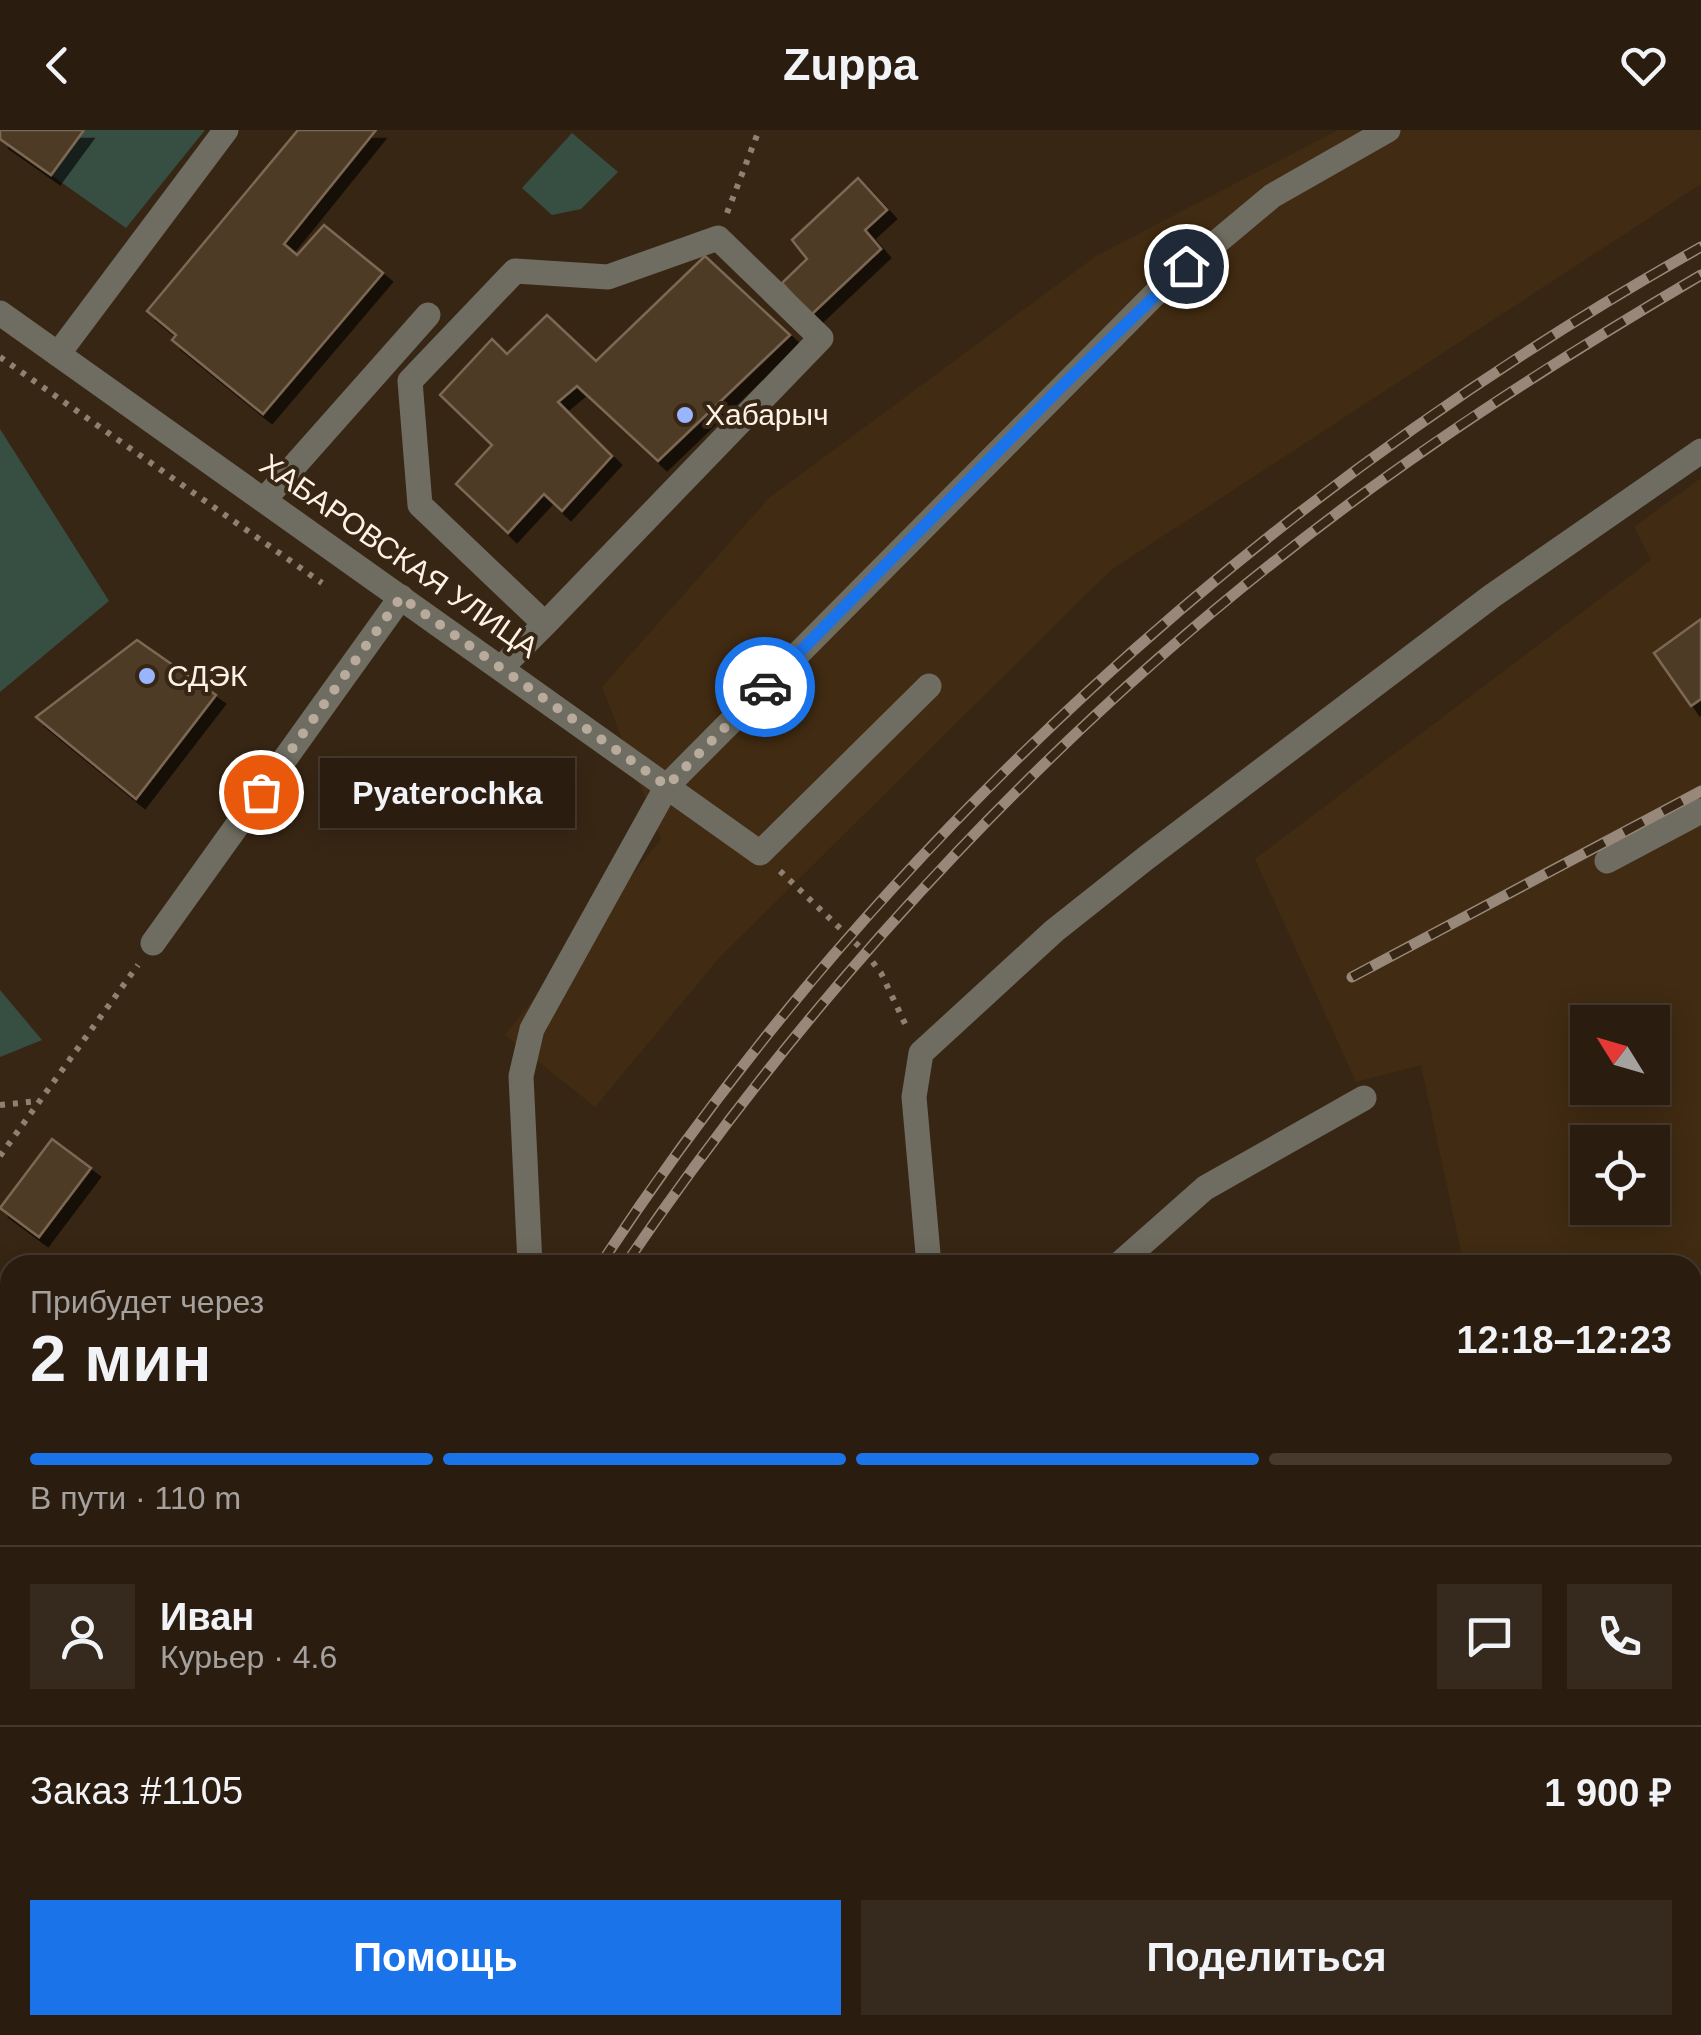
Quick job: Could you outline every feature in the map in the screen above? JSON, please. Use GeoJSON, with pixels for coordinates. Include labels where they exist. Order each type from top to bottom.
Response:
{"type":"FeatureCollection","features":[{"type":"Feature","properties":{"kind":"street"},"geometry":{"type":"LineString","coordinates":[[58,354],[226,130]]}},
{"type":"Feature","properties":{"kind":"street"},"geometry":{"type":"LineString","coordinates":[[530,1255],[521,1076],[532,1029],[667,786],[1156,293],[1272,196],[1388,130]]}},
{"type":"Feature","properties":{"kind":"street"},"geometry":{"type":"LineString","coordinates":[[501,668],[545,624],[821,338],[718,238],[608,277],[515,271],[410,381],[420,505],[545,624]]}},
{"type":"Feature","properties":{"kind":"street","name":"ХАБАРОВСКАЯ УЛИЦА"},"geometry":{"type":"LineString","coordinates":[[0,312],[760,852]]}},
{"type":"Feature","properties":{"kind":"street"},"geometry":{"type":"LineString","coordinates":[[264,500],[428,315]]}},
{"type":"Feature","properties":{"kind":"street"},"geometry":{"type":"LineString","coordinates":[[928,1255],[914,1097],[920,1053],[1054,931],[1146,858],[1446,630],[1701,451]]}},
{"type":"Feature","properties":{"kind":"street"},"geometry":{"type":"LineString","coordinates":[[153,943],[401,597]]}},
{"type":"Feature","properties":{"kind":"street"},"geometry":{"type":"LineString","coordinates":[[760,852],[930,686]]}},
{"type":"Feature","properties":{"kind":"street"},"geometry":{"type":"LineString","coordinates":[[1608,861],[1701,812]]}},
{"type":"Feature","properties":{"kind":"street"},"geometry":{"type":"LineString","coordinates":[[1129,1255],[1205,1188],[1364,1098]]}},
{"type":"Feature","properties":{"kind":"path"},"geometry":{"type":"LineString","coordinates":[[718,238],[759,130]]}},
{"type":"Feature","properties":{"kind":"path"},"geometry":{"type":"LineString","coordinates":[[0,356],[334,591]]}},
{"type":"Feature","properties":{"kind":"path"},"geometry":{"type":"LineString","coordinates":[[391,538],[406,548]]}},
{"type":"Feature","properties":{"kind":"path"},"geometry":{"type":"LineString","coordinates":[[760,852],[865,952],[881,973],[920,1053]]}},
{"type":"Feature","properties":{"kind":"path"},"geometry":{"type":"LineString","coordinates":[[0,1156],[153,943]]}},
{"type":"Feature","properties":{"kind":"path"},"geometry":{"type":"LineString","coordinates":[[0,1105],[40,1101]]}},
{"type":"Feature","properties":{"kind":"shaded area"},"geometry":{"type":"Polygon","coordinates":[[[1338,130],[1701,130],[1701,184],[1111,570],[720,957],[595,1107],[505,1035],[661,839],[602,687],[769,498],[1096,256],[1338,130]]]}},
{"type":"Feature","properties":{"kind":"shaded area"},"geometry":{"type":"Polygon","coordinates":[[[1701,478],[1701,1255],[1462,1255],[1421,1065],[1356,1082],[1255,859],[1651,560],[1634,527],[1701,478]]]}},
{"type":"Feature","properties":{"kind":"green space"},"geometry":{"type":"Polygon","coordinates":[[[84,130],[205,130],[126,228],[51,175],[84,130]]]}},
{"type":"Feature","properties":{"kind":"green space"},"geometry":{"type":"Polygon","coordinates":[[[572,133],[618,172],[581,209],[552,215],[522,188],[572,133]]]}},
{"type":"Feature","properties":{"kind":"green space"},"geometry":{"type":"Polygon","coordinates":[[[0,429],[109,601],[0,692],[0,429]]]}},
{"type":"Feature","properties":{"kind":"green space"},"geometry":{"type":"Polygon","coordinates":[[[0,990],[42,1040],[0,1057],[0,990]]]}},
{"type":"Feature","properties":{"kind":"building"},"geometry":{"type":"Polygon","coordinates":[[[0,130],[84,130],[51,175],[0,139],[0,130]]]}},
{"type":"Feature","properties":{"kind":"building"},"geometry":{"type":"Polygon","coordinates":[[[298,130],[376,130],[284,244],[297,255],[324,225],[383,273],[263,414],[172,340],[176,335],[147,311],[298,130]]]}},
{"type":"Feature","properties":{"kind":"building"},"geometry":{"type":"Polygon","coordinates":[[[858,178],[887,210],[865,230],[881,249],[811,315],[782,283],[807,259],[792,240],[858,178]]]}},
{"type":"Feature","properties":{"kind":"building"},"geometry":{"type":"Polygon","coordinates":[[[705,256],[790,335],[658,461],[577,386],[558,402],[612,456],[562,511],[544,494],[508,533],[456,484],[492,445],[440,395],[492,339],[507,354],[547,315],[596,361],[705,256]]]}},
{"type":"Feature","properties":{"kind":"building"},"geometry":{"type":"Polygon","coordinates":[[[1701,619],[1701,699],[1691,706],[1654,653],[1701,619]]]}},
{"type":"Feature","properties":{"kind":"building"},"geometry":{"type":"Polygon","coordinates":[[[137,640],[216,695],[136,799],[36,717],[137,640]]]}},
{"type":"Feature","properties":{"kind":"building"},"geometry":{"type":"Polygon","coordinates":[[[52,1139],[91,1168],[39,1237],[0,1208],[52,1139]]]}},
{"type":"Feature","properties":{"kind":"railway"},"geometry":{"type":"LineString","coordinates":[[607,1255],[709,1110],[827,963],[954,823],[1089,690],[1232,566],[1382,451],[1539,344],[1701,247]]}},
{"type":"Feature","properties":{"kind":"railway"},"geometry":{"type":"LineString","coordinates":[[632,1255],[783,1052],[868,951],[957,853],[1147,669],[1247,583],[1394,471],[1524,384],[1701,275]]}},
{"type":"Feature","properties":{"kind":"railway"},"geometry":{"type":"LineString","coordinates":[[1352,977],[1701,791]]}},
{"type":"Feature","properties":{"kind":"way so far"},"geometry":{"type":"LineString","coordinates":[[261,792],[401,597],[667,786],[765,687]]}},
{"type":"Feature","properties":{"kind":"place","name":"Хабарыч"},"geometry":{"type":"Point","coordinates":[685,415]}},
{"type":"Feature","properties":{"kind":"place","name":"СДЭК"},"geometry":{"type":"Point","coordinates":[147,676]}},
{"type":"Feature","properties":{"kind":"place","name":"Pyaterochka"},"geometry":{"type":"Point","coordinates":[261,792]}},
{"type":"Feature","properties":{"kind":"route"},"geometry":{"type":"LineString","coordinates":[[765,687],[1186,266]]}}]}
